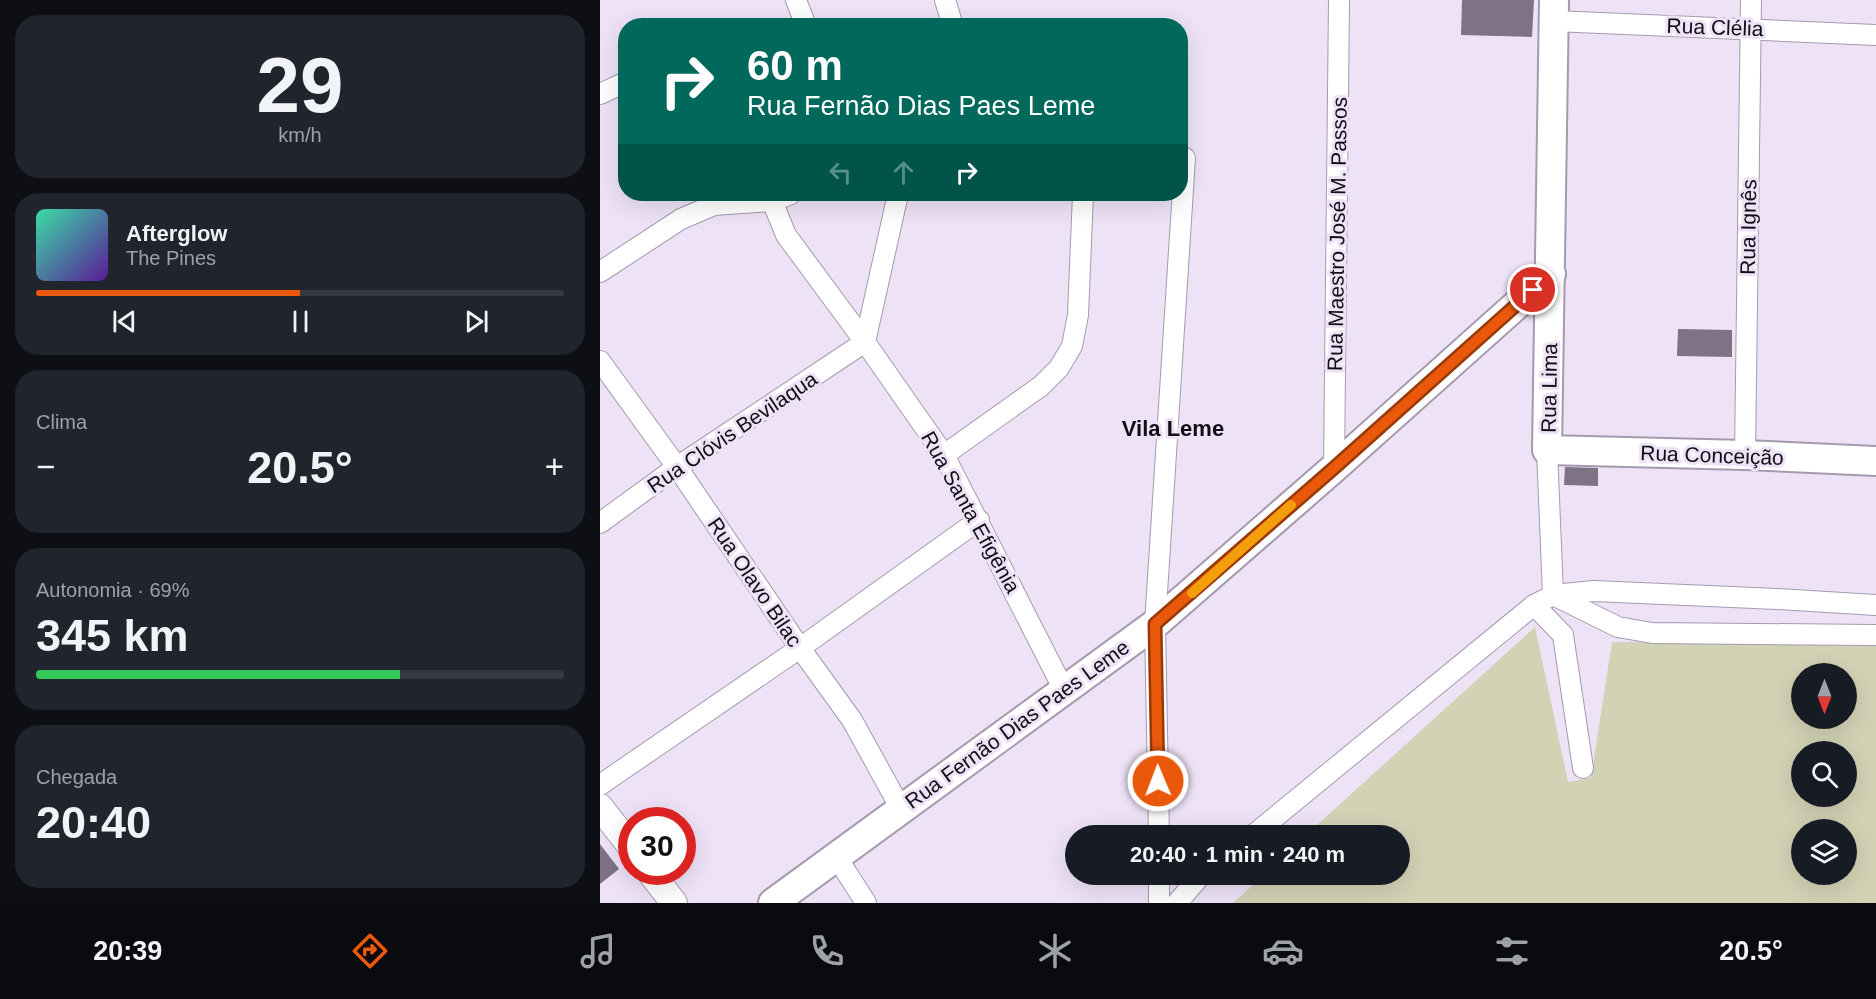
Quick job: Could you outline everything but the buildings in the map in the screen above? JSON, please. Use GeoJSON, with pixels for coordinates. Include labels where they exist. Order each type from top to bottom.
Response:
{"type":"FeatureCollection","features":[{"type":"Feature","properties":{"kind":"main road","name":"Rua Lima"},"geometry":{"type":"LineString","coordinates":[[1547,450],[1554,10]]}},
{"type":"Feature","properties":{"kind":"main road","name":"Rua Fernão Dias Paes Leme"},"geometry":{"type":"LineString","coordinates":[[773,903],[1155,624],[1551,274]]}},
{"type":"Feature","properties":{"kind":"main road","name":"Rua Conceição"},"geometry":{"type":"LineString","coordinates":[[1547,450],[1876,461]]}},
{"type":"Feature","properties":{"kind":"street"},"geometry":{"type":"LineString","coordinates":[[796,0],[803,18]]}},
{"type":"Feature","properties":{"kind":"street"},"geometry":{"type":"LineString","coordinates":[[937,0],[938,18]]}},
{"type":"Feature","properties":{"kind":"street"},"geometry":{"type":"LineString","coordinates":[[945,0],[951,18]]}},
{"type":"Feature","properties":{"kind":"street","name":"Rua Maestro José M. Passos"},"geometry":{"type":"LineString","coordinates":[[1334,468],[1339,0]]}},
{"type":"Feature","properties":{"kind":"street","name":"Rua Ignês"},"geometry":{"type":"LineString","coordinates":[[1745,455],[1751,0]]}},
{"type":"Feature","properties":{"kind":"street","name":"Rua Clélia"},"geometry":{"type":"LineString","coordinates":[[1554,10],[1751,29],[1876,35]]}},
{"type":"Feature","properties":{"kind":"street"},"geometry":{"type":"LineString","coordinates":[[600,94],[618,86]]}},
{"type":"Feature","properties":{"kind":"street"},"geometry":{"type":"LineString","coordinates":[[600,272],[681,219],[714,205],[772,201]]}},
{"type":"Feature","properties":{"kind":"street","name":"Rua Santa Efigênia"},"geometry":{"type":"LineString","coordinates":[[772,201],[786,235],[944,455],[1064,690]]}},
{"type":"Feature","properties":{"kind":"street"},"geometry":{"type":"LineString","coordinates":[[865,342],[896,201]]}},
{"type":"Feature","properties":{"kind":"street"},"geometry":{"type":"LineString","coordinates":[[944,455],[1041,386],[1059,368],[1072,346],[1078,315],[1083,201]]}},
{"type":"Feature","properties":{"kind":"street"},"geometry":{"type":"LineString","coordinates":[[1159,825],[1155,624],[1182,201]]}},
{"type":"Feature","properties":{"kind":"street","name":"Rua Clóvis Bevilaqua"},"geometry":{"type":"LineString","coordinates":[[600,523],[677,467],[865,342]]}},
{"type":"Feature","properties":{"kind":"street","name":"Rua Olavo Bilac"},"geometry":{"type":"LineString","coordinates":[[600,361],[677,467],[800,648],[852,720],[901,809]]}},
{"type":"Feature","properties":{"kind":"street","name":"Rua Lima"},"geometry":{"type":"LineString","coordinates":[[1547,450],[1553,595]]}},
{"type":"Feature","properties":{"kind":"street"},"geometry":{"type":"LineString","coordinates":[[600,785],[800,648],[979,520]]}},
{"type":"Feature","properties":{"kind":"street"},"geometry":{"type":"LineString","coordinates":[[1265,825],[1534,606],[1553,595],[1605,591],[1876,605]]}},
{"type":"Feature","properties":{"kind":"street"},"geometry":{"type":"LineString","coordinates":[[1553,595],[1618,627],[1652,633],[1876,635]]}},
{"type":"Feature","properties":{"kind":"street"},"geometry":{"type":"LineString","coordinates":[[1534,606],[1563,635],[1583,768]]}},
{"type":"Feature","properties":{"kind":"street"},"geometry":{"type":"LineString","coordinates":[[600,807],[618,830]]}},
{"type":"Feature","properties":{"kind":"street"},"geometry":{"type":"LineString","coordinates":[[836,856],[866,903]]}},
{"type":"Feature","properties":{"kind":"street"},"geometry":{"type":"LineString","coordinates":[[660,885],[674,903]]}},
{"type":"Feature","properties":{"kind":"street"},"geometry":{"type":"LineString","coordinates":[[1159,885],[1159,903]]}},
{"type":"Feature","properties":{"kind":"street"},"geometry":{"type":"LineString","coordinates":[[1177,903],[1193,885]]}},
{"type":"Feature","properties":{"kind":"green space"},"geometry":{"type":"Polygon","coordinates":[[[1535,627],[1568,782],[1591,778],[1612,642],[1876,643],[1876,903],[1233,903],[1253,885],[1410,885],[1410,825],[1317,825],[1535,627]]]}},
{"type":"Feature","properties":{"kind":"slow traffic"},"geometry":{"type":"LineString","coordinates":[[1192,593],[1291,505]]}},
{"type":"Feature","properties":{"kind":"district","name":"Vila Leme"},"geometry":{"type":"Point","coordinates":[1173,428]}},
{"type":"Feature","properties":{"kind":"route"},"geometry":{"type":"LineString","coordinates":[[1158,781],[1155,624],[1533,290]]}}]}
